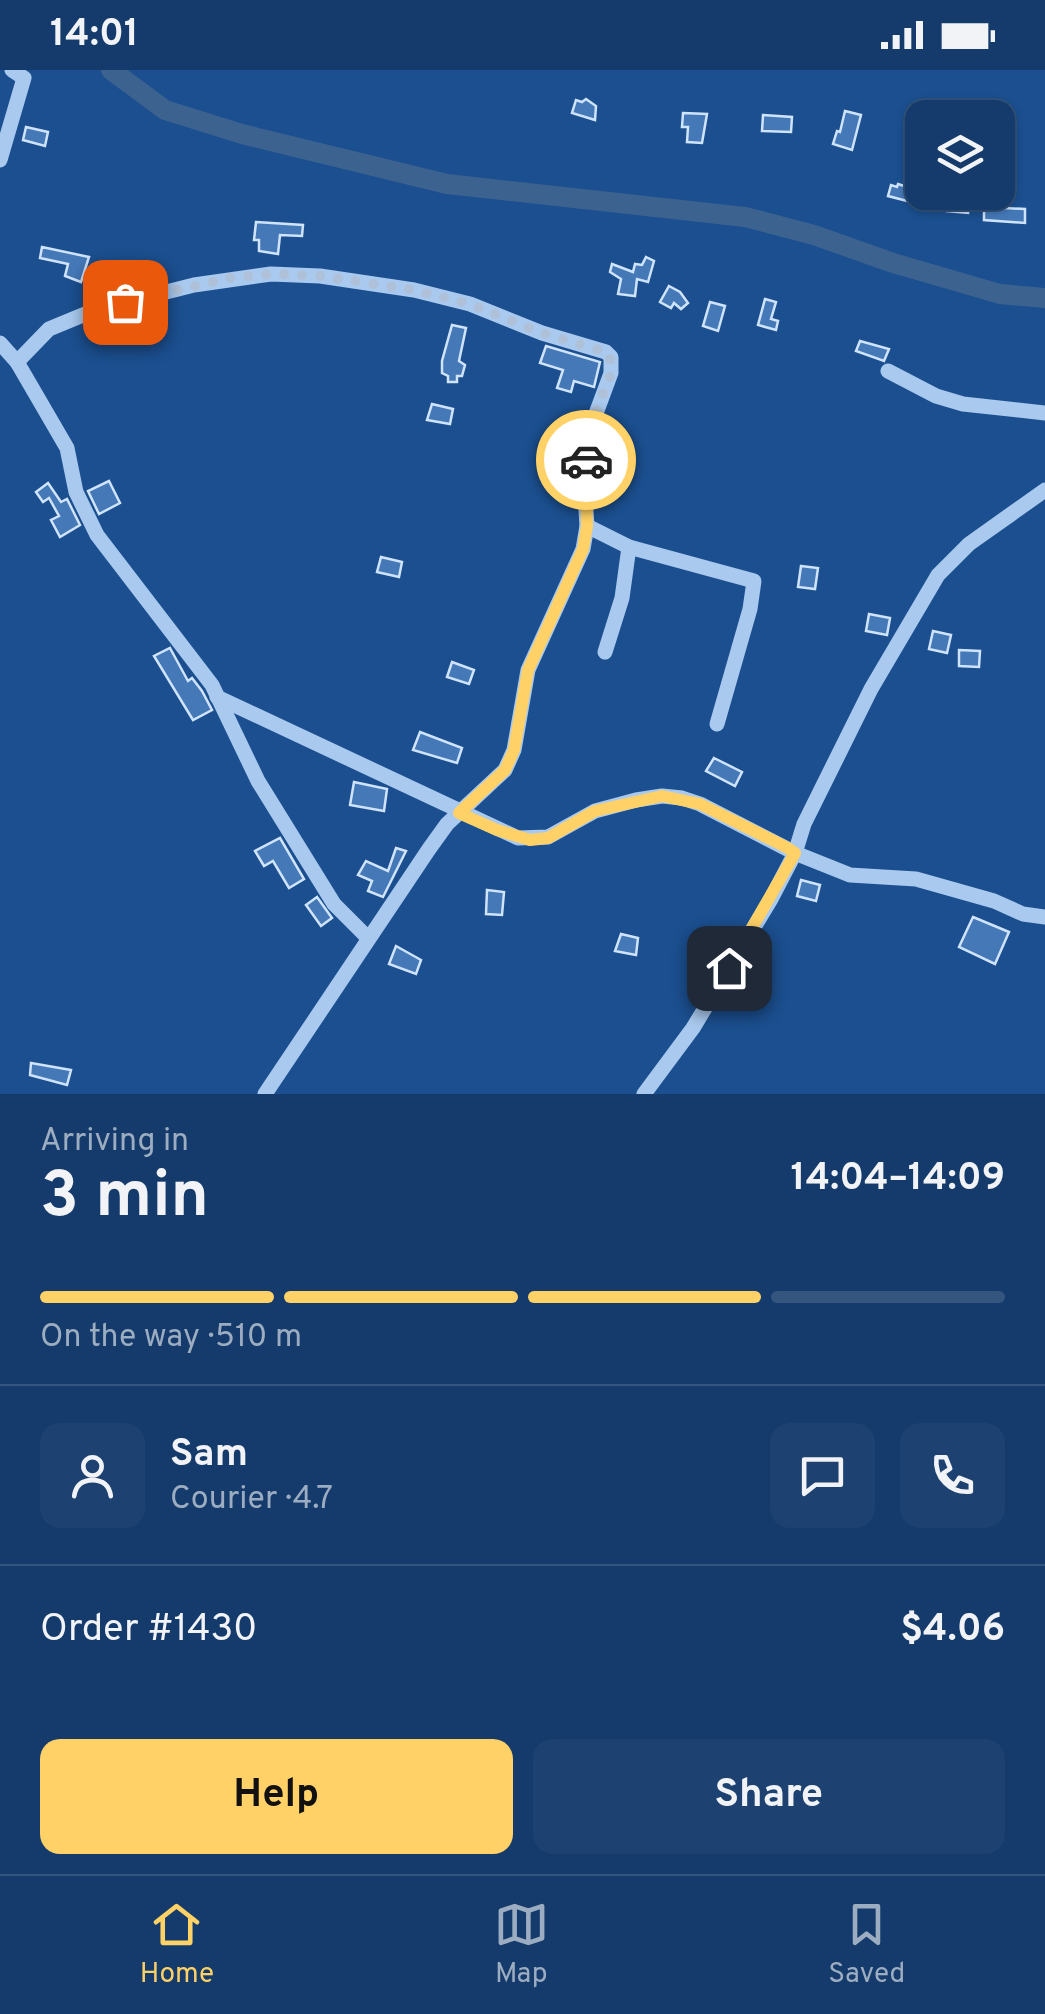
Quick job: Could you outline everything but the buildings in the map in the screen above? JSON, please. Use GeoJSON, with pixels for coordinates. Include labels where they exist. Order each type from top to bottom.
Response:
{"type":"FeatureCollection","features":[{"type":"Feature","properties":{"kind":"street"},"geometry":{"type":"LineString","coordinates":[[0,160],[24,78],[12,70]]}},
{"type":"Feature","properties":{"kind":"street"},"geometry":{"type":"LineString","coordinates":[[17,362],[34,342],[59,324],[155,294],[230,278],[271,274],[320,276],[402,288],[470,304],[610,356],[611,374],[590,427],[583,549],[528,670],[514,750],[505,770],[428,849],[265,1094]]}},
{"type":"Feature","properties":{"kind":"street"},"geometry":{"type":"LineString","coordinates":[[0,343],[17,362],[67,448],[76,492],[97,535],[212,685],[249,764],[334,904],[368,938]]}},
{"type":"Feature","properties":{"kind":"street"},"geometry":{"type":"LineString","coordinates":[[888,370],[936,396],[962,404],[1045,413]]}},
{"type":"Feature","properties":{"kind":"street"},"geometry":{"type":"LineString","coordinates":[[644,1094],[693,1028],[795,853],[804,824],[870,690],[938,575],[969,544],[1045,490]]}},
{"type":"Feature","properties":{"kind":"street"},"geometry":{"type":"LineString","coordinates":[[587,526],[628,547],[754,581],[750,609],[717,724]]}},
{"type":"Feature","properties":{"kind":"street"},"geometry":{"type":"LineString","coordinates":[[604,652],[622,598],[628,547]]}},
{"type":"Feature","properties":{"kind":"street"},"geometry":{"type":"LineString","coordinates":[[217,697],[507,834],[530,840],[548,838],[595,811],[662,796],[682,798],[850,875],[916,879],[1023,914],[1045,917]]}},
{"type":"Feature","properties":{"kind":"waterway"},"geometry":{"type":"LineString","coordinates":[[111,70],[165,110],[242,134],[447,184],[745,217],[1000,294],[1045,298]]}},
{"type":"Feature","properties":{"kind":"way so far"},"geometry":{"type":"LineString","coordinates":[[125,302],[230,278],[271,274],[390,286],[487,310],[610,356],[611,374],[590,427],[586,460]]}},
{"type":"Feature","properties":{"kind":"route"},"geometry":{"type":"LineString","coordinates":[[586,460],[587,526],[583,549],[528,670],[514,750],[505,770],[459,813],[530,840],[548,838],[595,811],[662,796],[682,798],[786,847],[795,853],[729,968]]}}]}
